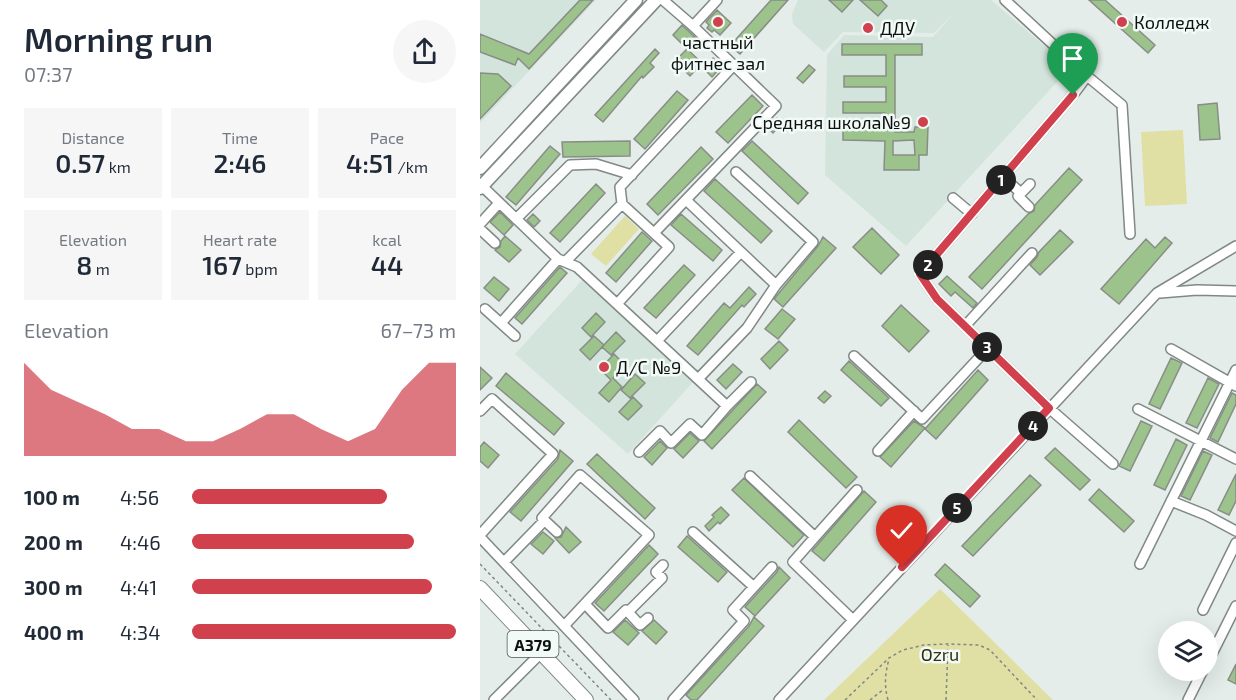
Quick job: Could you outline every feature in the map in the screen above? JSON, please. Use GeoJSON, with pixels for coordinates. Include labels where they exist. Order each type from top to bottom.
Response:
{"type":"FeatureCollection","features":[{"type":"Feature","properties":{"kind":"highway","name":"A379"},"geometry":{"type":"LineString","coordinates":[[480,588],[586,700]]}},
{"type":"Feature","properties":{"kind":"main road"},"geometry":{"type":"LineString","coordinates":[[480,168],[636,0]]}},
{"type":"Feature","properties":{"kind":"main road"},"geometry":{"type":"LineString","coordinates":[[481,187],[656,0]]}},
{"type":"Feature","properties":{"kind":"main road"},"geometry":{"type":"LineString","coordinates":[[535,109],[545,118]]}},
{"type":"Feature","properties":{"kind":"street"},"geometry":{"type":"LineString","coordinates":[[654,233],[776,106],[663,0]]}},
{"type":"Feature","properties":{"kind":"street"},"geometry":{"type":"LineString","coordinates":[[693,26],[717,0]]}},
{"type":"Feature","properties":{"kind":"street"},"geometry":{"type":"LineString","coordinates":[[1005,0],[1122,105],[1130,234]]}},
{"type":"Feature","properties":{"kind":"street"},"geometry":{"type":"LineString","coordinates":[[617,304],[669,247],[622,204],[620,187],[734,65]]}},
{"type":"Feature","properties":{"kind":"street"},"geometry":{"type":"LineString","coordinates":[[1087,76],[920,274],[937,299],[1049,408],[1113,464]]}},
{"type":"Feature","properties":{"kind":"street"},"geometry":{"type":"LineString","coordinates":[[516,219],[570,165],[596,164],[632,175]]}},
{"type":"Feature","properties":{"kind":"street"},"geometry":{"type":"LineString","coordinates":[[698,379],[747,328],[776,285],[813,242],[736,171]]}},
{"type":"Feature","properties":{"kind":"street"},"geometry":{"type":"LineString","coordinates":[[1003,177],[1021,193]]}},
{"type":"Feature","properties":{"kind":"street"},"geometry":{"type":"LineString","coordinates":[[1029,207],[1018,196],[1030,184]]}},
{"type":"Feature","properties":{"kind":"street"},"geometry":{"type":"LineString","coordinates":[[481,187],[562,261],[577,267],[728,406]]}},
{"type":"Feature","properties":{"kind":"street"},"geometry":{"type":"LineString","coordinates":[[953,198],[972,214]]}},
{"type":"Feature","properties":{"kind":"street"},"geometry":{"type":"LineString","coordinates":[[686,200],[776,285]]}},
{"type":"Feature","properties":{"kind":"street"},"geometry":{"type":"LineString","coordinates":[[480,224],[499,203]]}},
{"type":"Feature","properties":{"kind":"street"},"geometry":{"type":"LineString","coordinates":[[501,323],[622,204]]}},
{"type":"Feature","properties":{"kind":"street"},"geometry":{"type":"LineString","coordinates":[[480,229],[495,243]]}},
{"type":"Feature","properties":{"kind":"street"},"geometry":{"type":"LineString","coordinates":[[779,700],[1157,293],[1236,246]]}},
{"type":"Feature","properties":{"kind":"street"},"geometry":{"type":"LineString","coordinates":[[657,341],[741,252]]}},
{"type":"Feature","properties":{"kind":"street"},"geometry":{"type":"LineString","coordinates":[[965,326],[1032,253]]}},
{"type":"Feature","properties":{"kind":"street"},"geometry":{"type":"LineString","coordinates":[[1157,293],[1227,289],[1236,291]]}},
{"type":"Feature","properties":{"kind":"street"},"geometry":{"type":"LineString","coordinates":[[485,309],[515,336]]}},
{"type":"Feature","properties":{"kind":"street"},"geometry":{"type":"LineString","coordinates":[[854,356],[922,419],[988,348]]}},
{"type":"Feature","properties":{"kind":"street"},"geometry":{"type":"LineString","coordinates":[[1171,349],[1233,384]]}},
{"type":"Feature","properties":{"kind":"street"},"geometry":{"type":"LineString","coordinates":[[1140,564],[1200,442],[1233,384],[1236,370]]}},
{"type":"Feature","properties":{"kind":"street"},"geometry":{"type":"LineString","coordinates":[[639,452],[660,431],[671,442],[690,424],[702,435],[751,382]]}},
{"type":"Feature","properties":{"kind":"street"},"geometry":{"type":"LineString","coordinates":[[480,411],[492,399],[553,454],[480,536],[634,700]]}},
{"type":"Feature","properties":{"kind":"street"},"geometry":{"type":"LineString","coordinates":[[1138,409],[1236,459]]}},
{"type":"Feature","properties":{"kind":"street"},"geometry":{"type":"LineString","coordinates":[[878,451],[914,411]]}},
{"type":"Feature","properties":{"kind":"street"},"geometry":{"type":"LineString","coordinates":[[557,532],[542,518],[580,475],[649,535],[564,626]]}},
{"type":"Feature","properties":{"kind":"street"},"geometry":{"type":"LineString","coordinates":[[750,476],[815,537]]}},
{"type":"Feature","properties":{"kind":"street"},"geometry":{"type":"LineString","coordinates":[[854,620],[793,562],[857,490]]}},
{"type":"Feature","properties":{"kind":"street"},"geometry":{"type":"LineString","coordinates":[[1171,501],[1206,515],[1236,531]]}},
{"type":"Feature","properties":{"kind":"street"},"geometry":{"type":"LineString","coordinates":[[504,562],[544,521]]}},
{"type":"Feature","properties":{"kind":"street"},"geometry":{"type":"LineString","coordinates":[[693,532],[754,587]]}},
{"type":"Feature","properties":{"kind":"street"},"geometry":{"type":"LineString","coordinates":[[1203,610],[1236,543]]}},
{"type":"Feature","properties":{"kind":"street"},"geometry":{"type":"LineString","coordinates":[[585,604],[608,628],[626,610],[628,612],[662,578],[656,572],[663,565]]}},
{"type":"Feature","properties":{"kind":"street"},"geometry":{"type":"LineString","coordinates":[[673,700],[744,621],[733,610],[772,567]]}},
{"type":"Feature","properties":{"kind":"street"},"geometry":{"type":"LineString","coordinates":[[1218,642],[1236,606]]}},
{"type":"Feature","properties":{"kind":"street"},"geometry":{"type":"LineString","coordinates":[[628,612],[640,625],[648,618]]}},
{"type":"Feature","properties":{"kind":"street"},"geometry":{"type":"LineString","coordinates":[[494,700],[541,653]]}},
{"type":"Feature","properties":{"kind":"street"},"geometry":{"type":"LineString","coordinates":[[1188,700],[1198,681]]}},
{"type":"Feature","properties":{"kind":"path"},"geometry":{"type":"LineString","coordinates":[[480,564],[611,700]]}},
{"type":"Feature","properties":{"kind":"path"},"geometry":{"type":"LineString","coordinates":[[946,700],[948,644]]}},
{"type":"Feature","properties":{"kind":"path"},"geometry":{"type":"LineString","coordinates":[[845,700],[889,658],[903,650],[924,645],[948,644],[979,645],[990,650],[1037,700]]}},
{"type":"Feature","properties":{"kind":"path"},"geometry":{"type":"LineString","coordinates":[[888,700],[885,675],[889,658]]}},
{"type":"Feature","properties":{"kind":"path"},"geometry":{"type":"LineString","coordinates":[[870,700],[885,688]]}},
{"type":"Feature","properties":{"kind":"shaded area"},"geometry":{"type":"Polygon","coordinates":[[[480,0],[596,0],[480,123],[480,0]]]}},
{"type":"Feature","properties":{"kind":"shaded area","name":"Средняя школа№9"},"geometry":{"type":"Polygon","coordinates":[[[798,0],[991,0],[1070,68],[906,246],[825,175],[827,55],[844,35],[933,37],[955,12],[934,33],[843,32],[824,52],[793,24],[792,14],[798,0]]]}},
{"type":"Feature","properties":{"kind":"shaded area","name":"Д/С №9"},"geometry":{"type":"Polygon","coordinates":[[[583,279],[694,381],[628,454],[515,354],[583,279]]]}},
{"type":"Feature","properties":{"kind":"green space"},"geometry":{"type":"Polygon","coordinates":[[[1183,130],[1187,204],[1145,206],[1141,132],[1183,130]]]}},
{"type":"Feature","properties":{"kind":"green space"},"geometry":{"type":"Polygon","coordinates":[[[625,216],[639,229],[606,266],[591,254],[625,216]]]}},
{"type":"Feature","properties":{"kind":"green space","name":"Ozru"},"geometry":{"type":"Polygon","coordinates":[[[940,589],[1053,700],[824,700],[940,589]]]}},
{"type":"Feature","properties":{"kind":"building"},"geometry":{"type":"Polygon","coordinates":[[[580,0],[593,0],[529,69],[518,58],[515,65],[480,52],[480,34],[529,54],[580,0]]]}},
{"type":"Feature","properties":{"kind":"building"},"geometry":{"type":"Polygon","coordinates":[[[771,0],[788,0],[740,54],[730,46],[771,0]]]}},
{"type":"Feature","properties":{"kind":"building"},"geometry":{"type":"Polygon","coordinates":[[[829,0],[853,0],[842,12],[829,0]]]}},
{"type":"Feature","properties":{"kind":"building"},"geometry":{"type":"Polygon","coordinates":[[[860,0],[881,0],[887,6],[878,16],[860,0]]]}},
{"type":"Feature","properties":{"kind":"building","name":"Колледж"},"geometry":{"type":"Polygon","coordinates":[[[1089,0],[1105,0],[1155,45],[1148,53],[1089,0]]]}},
{"type":"Feature","properties":{"kind":"building","name":"частный фитнес зал"},"geometry":{"type":"Polygon","coordinates":[[[717,10],[731,23],[720,35],[707,28],[709,25],[706,22],[717,10]]]}},
{"type":"Feature","properties":{"kind":"building"},"geometry":{"type":"Polygon","coordinates":[[[682,25],[698,40],[688,50],[673,35],[682,25]]]}},
{"type":"Feature","properties":{"kind":"building"},"geometry":{"type":"Polygon","coordinates":[[[842,44],[922,44],[922,55],[895,55],[895,132],[914,132],[915,127],[928,127],[927,155],[919,155],[919,170],[884,170],[885,141],[843,140],[843,129],[885,130],[885,113],[843,113],[843,102],[886,102],[886,87],[844,87],[844,76],[886,76],[886,55],[842,55],[842,44]],[[914,140],[893,141],[893,155],[915,155],[914,140]]]}},
{"type":"Feature","properties":{"kind":"building"},"geometry":{"type":"Polygon","coordinates":[[[655,49],[659,53],[650,63],[654,67],[643,78],[642,76],[603,122],[595,115],[655,49]]]}},
{"type":"Feature","properties":{"kind":"building"},"geometry":{"type":"Polygon","coordinates":[[[687,49],[702,63],[690,76],[675,61],[687,49]]]}},
{"type":"Feature","properties":{"kind":"building"},"geometry":{"type":"Polygon","coordinates":[[[713,58],[722,66],[712,77],[704,69],[713,58]]]}},
{"type":"Feature","properties":{"kind":"building"},"geometry":{"type":"Polygon","coordinates":[[[809,65],[815,70],[803,83],[797,78],[809,65]]]}},
{"type":"Feature","properties":{"kind":"building"},"geometry":{"type":"Polygon","coordinates":[[[480,73],[498,74],[511,86],[480,119],[480,73]]]}},
{"type":"Feature","properties":{"kind":"building"},"geometry":{"type":"Polygon","coordinates":[[[677,91],[688,100],[645,149],[634,139],[677,91]]]}},
{"type":"Feature","properties":{"kind":"building"},"geometry":{"type":"Polygon","coordinates":[[[752,95],[763,106],[728,143],[716,132],[752,95]]]}},
{"type":"Feature","properties":{"kind":"building"},"geometry":{"type":"Polygon","coordinates":[[[1217,103],[1220,139],[1200,140],[1198,105],[1217,103]]]}},
{"type":"Feature","properties":{"kind":"building"},"geometry":{"type":"Polygon","coordinates":[[[777,118],[782,123],[773,133],[768,128],[777,118]]]}},
{"type":"Feature","properties":{"kind":"building"},"geometry":{"type":"Polygon","coordinates":[[[630,141],[630,156],[563,157],[562,142],[630,141]]]}},
{"type":"Feature","properties":{"kind":"building"},"geometry":{"type":"Polygon","coordinates":[[[752,141],[808,193],[798,204],[742,151],[752,141]]]}},
{"type":"Feature","properties":{"kind":"building"},"geometry":{"type":"Polygon","coordinates":[[[550,146],[560,154],[516,205],[506,197],[550,146]]]}},
{"type":"Feature","properties":{"kind":"building"},"geometry":{"type":"Polygon","coordinates":[[[701,147],[713,159],[658,215],[647,204],[701,147]]]}},
{"type":"Feature","properties":{"kind":"building"},"geometry":{"type":"Polygon","coordinates":[[[1069,168],[1082,180],[982,289],[969,277],[1028,214],[1034,211],[1035,205],[1069,168]]]}},
{"type":"Feature","properties":{"kind":"building"},"geometry":{"type":"Polygon","coordinates":[[[715,179],[772,231],[761,243],[704,191],[715,179]]]}},
{"type":"Feature","properties":{"kind":"building"},"geometry":{"type":"Polygon","coordinates":[[[596,184],[605,193],[560,242],[550,233],[596,184]]]}},
{"type":"Feature","properties":{"kind":"building"},"geometry":{"type":"Polygon","coordinates":[[[500,212],[513,225],[504,235],[490,222],[500,212]]]}},
{"type":"Feature","properties":{"kind":"building"},"geometry":{"type":"Polygon","coordinates":[[[533,214],[540,221],[534,227],[527,220],[533,214]]]}},
{"type":"Feature","properties":{"kind":"building"},"geometry":{"type":"Polygon","coordinates":[[[681,214],[722,250],[713,261],[671,225],[681,214]]]}},
{"type":"Feature","properties":{"kind":"building"},"geometry":{"type":"Polygon","coordinates":[[[872,228],[899,255],[881,274],[853,247],[872,228]]]}},
{"type":"Feature","properties":{"kind":"building"},"geometry":{"type":"Polygon","coordinates":[[[1060,230],[1073,242],[1040,275],[1030,265],[1060,230]]]}},
{"type":"Feature","properties":{"kind":"building"},"geometry":{"type":"Polygon","coordinates":[[[642,232],[652,241],[616,282],[606,273],[642,232]]]}},
{"type":"Feature","properties":{"kind":"building"},"geometry":{"type":"Polygon","coordinates":[[[505,236],[521,250],[509,262],[495,250],[500,247],[505,236]]]}},
{"type":"Feature","properties":{"kind":"building"},"geometry":{"type":"Polygon","coordinates":[[[823,237],[836,248],[783,307],[774,299],[823,237]]]}},
{"type":"Feature","properties":{"kind":"building"},"geometry":{"type":"Polygon","coordinates":[[[1165,237],[1172,243],[1119,304],[1101,289],[1146,239],[1155,248],[1165,237]]]}},
{"type":"Feature","properties":{"kind":"building"},"geometry":{"type":"Polygon","coordinates":[[[684,265],[695,275],[656,318],[644,308],[684,265]]]}},
{"type":"Feature","properties":{"kind":"building"},"geometry":{"type":"Polygon","coordinates":[[[560,267],[567,273],[522,324],[515,318],[560,267]]]}},
{"type":"Feature","properties":{"kind":"building"},"geometry":{"type":"Polygon","coordinates":[[[947,276],[977,303],[973,308],[955,292],[951,296],[939,284],[947,276]]]}},
{"type":"Feature","properties":{"kind":"building"},"geometry":{"type":"Polygon","coordinates":[[[494,277],[509,289],[499,301],[484,288],[494,277]]]}},
{"type":"Feature","properties":{"kind":"building"},"geometry":{"type":"Polygon","coordinates":[[[749,287],[756,294],[744,307],[742,305],[698,355],[687,346],[724,303],[730,308],[749,287]]]}},
{"type":"Feature","properties":{"kind":"building"},"geometry":{"type":"Polygon","coordinates":[[[901,305],[929,331],[909,352],[882,326],[901,305]]]}},
{"type":"Feature","properties":{"kind":"building"},"geometry":{"type":"Polygon","coordinates":[[[782,309],[795,319],[778,339],[765,329],[782,309]]]}},
{"type":"Feature","properties":{"kind":"building"},"geometry":{"type":"Polygon","coordinates":[[[596,313],[605,322],[591,337],[582,328],[596,313]]]}},
{"type":"Feature","properties":{"kind":"building"},"geometry":{"type":"Polygon","coordinates":[[[616,332],[625,341],[611,355],[602,347],[616,332]]]}},
{"type":"Feature","properties":{"kind":"building"},"geometry":{"type":"Polygon","coordinates":[[[594,336],[604,345],[590,360],[580,350],[594,336]]]}},
{"type":"Feature","properties":{"kind":"building"},"geometry":{"type":"Polygon","coordinates":[[[779,341],[788,350],[770,369],[761,359],[779,341]]]}},
{"type":"Feature","properties":{"kind":"building"},"geometry":{"type":"Polygon","coordinates":[[[614,354],[625,365],[613,378],[622,387],[609,402],[599,393],[611,380],[600,369],[614,354]]]}},
{"type":"Feature","properties":{"kind":"building"},"geometry":{"type":"Polygon","coordinates":[[[1171,358],[1182,363],[1160,409],[1149,404],[1171,358]]]}},
{"type":"Feature","properties":{"kind":"building"},"geometry":{"type":"Polygon","coordinates":[[[849,361],[889,398],[881,406],[841,370],[849,361]]]}},
{"type":"Feature","properties":{"kind":"building"},"geometry":{"type":"Polygon","coordinates":[[[733,364],[742,372],[726,389],[717,380],[733,364]]]}},
{"type":"Feature","properties":{"kind":"building"},"geometry":{"type":"Polygon","coordinates":[[[480,367],[492,378],[480,390],[480,367]]]}},
{"type":"Feature","properties":{"kind":"building"},"geometry":{"type":"Polygon","coordinates":[[[978,370],[988,380],[936,439],[925,429],[978,370]]]}},
{"type":"Feature","properties":{"kind":"building"},"geometry":{"type":"Polygon","coordinates":[[[506,373],[564,423],[554,435],[496,386],[506,373]]]}},
{"type":"Feature","properties":{"kind":"building"},"geometry":{"type":"Polygon","coordinates":[[[635,374],[645,383],[630,398],[621,390],[635,374]]]}},
{"type":"Feature","properties":{"kind":"building"},"geometry":{"type":"Polygon","coordinates":[[[1208,378],[1219,384],[1197,428],[1186,423],[1208,378]]]}},
{"type":"Feature","properties":{"kind":"building"},"geometry":{"type":"Polygon","coordinates":[[[757,384],[766,392],[712,449],[704,441],[757,384]]]}},
{"type":"Feature","properties":{"kind":"building"},"geometry":{"type":"Polygon","coordinates":[[[825,391],[831,396],[824,403],[818,398],[825,391]]]}},
{"type":"Feature","properties":{"kind":"building"},"geometry":{"type":"Polygon","coordinates":[[[1232,393],[1236,395],[1236,404],[1218,442],[1210,438],[1232,393]]]}},
{"type":"Feature","properties":{"kind":"building"},"geometry":{"type":"Polygon","coordinates":[[[633,397],[642,406],[628,420],[619,412],[633,397]]]}},
{"type":"Feature","properties":{"kind":"building"},"geometry":{"type":"Polygon","coordinates":[[[799,420],[857,477],[846,488],[788,432],[799,420]]]}},
{"type":"Feature","properties":{"kind":"building"},"geometry":{"type":"Polygon","coordinates":[[[914,421],[925,428],[891,467],[880,457],[914,421]]]}},
{"type":"Feature","properties":{"kind":"building"},"geometry":{"type":"Polygon","coordinates":[[[1141,421],[1152,426],[1130,471],[1119,466],[1141,421]]]}},
{"type":"Feature","properties":{"kind":"building"},"geometry":{"type":"Polygon","coordinates":[[[690,433],[699,441],[683,458],[674,449],[690,433]]]}},
{"type":"Feature","properties":{"kind":"building"},"geometry":{"type":"Polygon","coordinates":[[[1176,439],[1187,445],[1165,490],[1154,485],[1176,439]]]}},
{"type":"Feature","properties":{"kind":"building"},"geometry":{"type":"Polygon","coordinates":[[[660,441],[667,448],[652,465],[644,457],[660,441]]]}},
{"type":"Feature","properties":{"kind":"building"},"geometry":{"type":"Polygon","coordinates":[[[484,442],[499,455],[488,468],[480,461],[480,447],[484,442]]]}},
{"type":"Feature","properties":{"kind":"building"},"geometry":{"type":"Polygon","coordinates":[[[1055,448],[1090,480],[1080,490],[1045,458],[1055,448]]]}},
{"type":"Feature","properties":{"kind":"building"},"geometry":{"type":"Polygon","coordinates":[[[560,450],[573,461],[521,521],[510,512],[558,459],[560,450]]]}},
{"type":"Feature","properties":{"kind":"building"},"geometry":{"type":"Polygon","coordinates":[[[1203,451],[1212,455],[1190,500],[1181,496],[1203,451]]]}},
{"type":"Feature","properties":{"kind":"building"},"geometry":{"type":"Polygon","coordinates":[[[597,454],[655,508],[645,519],[587,464],[597,454]]]}},
{"type":"Feature","properties":{"kind":"building"},"geometry":{"type":"Polygon","coordinates":[[[1236,474],[1236,501],[1229,515],[1218,510],[1236,474]]]}},
{"type":"Feature","properties":{"kind":"building"},"geometry":{"type":"Polygon","coordinates":[[[1030,475],[1041,485],[973,556],[962,546],[1030,475]]]}},
{"type":"Feature","properties":{"kind":"building"},"geometry":{"type":"Polygon","coordinates":[[[744,478],[804,535],[793,547],[732,490],[744,478]]]}},
{"type":"Feature","properties":{"kind":"building"},"geometry":{"type":"Polygon","coordinates":[[[1099,489],[1134,521],[1124,532],[1089,500],[1099,489]]]}},
{"type":"Feature","properties":{"kind":"building"},"geometry":{"type":"Polygon","coordinates":[[[864,491],[876,502],[824,561],[812,551],[864,491]]]}},
{"type":"Feature","properties":{"kind":"building"},"geometry":{"type":"Polygon","coordinates":[[[721,507],[729,515],[709,531],[705,526],[721,507]]]}},
{"type":"Feature","properties":{"kind":"building"},"geometry":{"type":"Polygon","coordinates":[[[566,527],[581,542],[569,553],[555,538],[561,537],[566,527]]]}},
{"type":"Feature","properties":{"kind":"building"},"geometry":{"type":"Polygon","coordinates":[[[543,532],[554,541],[543,554],[531,544],[543,532]]]}},
{"type":"Feature","properties":{"kind":"building"},"geometry":{"type":"Polygon","coordinates":[[[687,536],[727,572],[718,582],[678,547],[687,536]]]}},
{"type":"Feature","properties":{"kind":"building"},"geometry":{"type":"Polygon","coordinates":[[[649,545],[658,554],[604,611],[595,603],[649,545]]]}},
{"type":"Feature","properties":{"kind":"building"},"geometry":{"type":"Polygon","coordinates":[[[945,564],[980,596],[970,607],[935,575],[945,564]]]}},
{"type":"Feature","properties":{"kind":"building"},"geometry":{"type":"Polygon","coordinates":[[[779,567],[790,578],[755,616],[745,607],[779,567]]]}},
{"type":"Feature","properties":{"kind":"building"},"geometry":{"type":"Polygon","coordinates":[[[754,617],[764,626],[697,700],[691,700],[686,695],[749,626],[754,617]]]}},
{"type":"Feature","properties":{"kind":"building"},"geometry":{"type":"Polygon","coordinates":[[[625,620],[639,633],[628,645],[613,632],[625,620]]]}},
{"type":"Feature","properties":{"kind":"building"},"geometry":{"type":"Polygon","coordinates":[[[654,620],[667,632],[656,644],[642,631],[654,620]]]}},
{"type":"Feature","properties":{"kind":"building"},"geometry":{"type":"Polygon","coordinates":[[[1236,664],[1236,684],[1228,680],[1236,664]]]}},
{"type":"Feature","properties":{"kind":"place","name":"частный фитнес зал"},"geometry":{"type":"Point","coordinates":[718,22]}},
{"type":"Feature","properties":{"kind":"place","name":"Колледж"},"geometry":{"type":"Point","coordinates":[1122,22]}},
{"type":"Feature","properties":{"kind":"place","name":"ДДУ"},"geometry":{"type":"Point","coordinates":[868,28]}},
{"type":"Feature","properties":{"kind":"place","name":"Средняя школа№9"},"geometry":{"type":"Point","coordinates":[923,122]}},
{"type":"Feature","properties":{"kind":"place","name":"Д/С №9"},"geometry":{"type":"Point","coordinates":[604,367]}},
{"type":"Feature","properties":{"kind":"route"},"geometry":{"type":"LineString","coordinates":[[902,567],[1049,408],[937,299],[920,274],[1073,95]]}}]}
